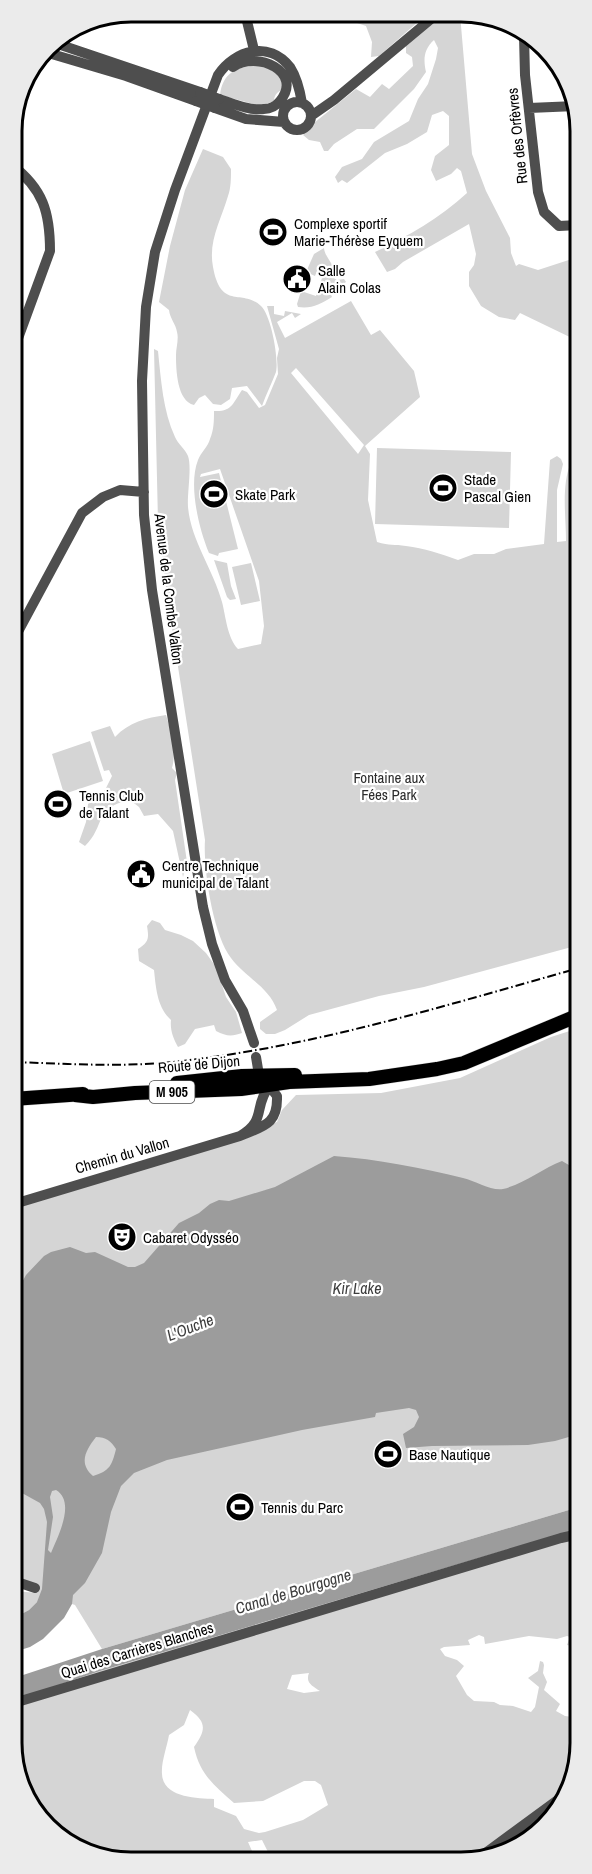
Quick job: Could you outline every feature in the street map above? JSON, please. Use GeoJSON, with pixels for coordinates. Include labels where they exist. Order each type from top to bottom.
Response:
{"type":"FeatureCollection","features":[{"type":"Feature","properties":{"kind":"main road","name":"M 905"},"geometry":{"type":"LineString","coordinates":[[269,1086],[369,1079],[464,1063],[569,1017]]}},
{"type":"Feature","properties":{"kind":"main road","name":"M 905"},"geometry":{"type":"LineString","coordinates":[[259,1075],[411,1072]]}},
{"type":"Feature","properties":{"kind":"main road","name":"M 905"},"geometry":{"type":"LineString","coordinates":[[269,1086],[278,1079],[300,1074]]}},
{"type":"Feature","properties":{"kind":"main road"},"geometry":{"type":"LineString","coordinates":[[259,1075],[269,1086]]}},
{"type":"Feature","properties":{"kind":"main road","name":"Route de Dijon"},"geometry":{"type":"LineString","coordinates":[[158,1092],[186,1086],[241,1082],[259,1075]]}},
{"type":"Feature","properties":{"kind":"main road","name":"Route de Dijon"},"geometry":{"type":"LineString","coordinates":[[22,1098],[259,1075]]}},
{"type":"Feature","properties":{"kind":"main road","name":"Route de Dijon"},"geometry":{"type":"LineString","coordinates":[[75,1095],[93,1097],[269,1086]]}},
{"type":"Feature","properties":{"kind":"street"},"geometry":{"type":"LineString","coordinates":[[215,87],[218,75],[244,53],[254,50],[273,54],[287,64],[296,79],[306,108],[308,124],[300,129],[289,128],[286,112],[293,87],[287,72],[275,61],[254,50],[247,22]]}},
{"type":"Feature","properties":{"kind":"street"},"geometry":{"type":"LineString","coordinates":[[64,47],[217,104],[254,114],[275,114],[334,100],[427,22]]}},
{"type":"Feature","properties":{"kind":"street","name":"Rue des Orfèvres"},"geometry":{"type":"LineString","coordinates":[[525,44],[533,158],[540,203],[550,219],[559,226],[570,225]]}},
{"type":"Feature","properties":{"kind":"street"},"geometry":{"type":"LineString","coordinates":[[215,87],[234,63],[254,50]]}},
{"type":"Feature","properties":{"kind":"street"},"geometry":{"type":"LineString","coordinates":[[56,54],[198,97]]}},
{"type":"Feature","properties":{"kind":"street"},"geometry":{"type":"LineString","coordinates":[[217,104],[265,109],[278,103],[286,89],[286,82],[282,74],[266,62],[243,62],[226,73]]}},
{"type":"Feature","properties":{"kind":"street","name":"Avenue de la Combe Valton"},"geometry":{"type":"LineString","coordinates":[[215,87],[175,190],[155,252],[146,307],[142,381],[144,492],[150,574],[203,907],[212,944],[225,980],[243,1011],[254,1042]]}},
{"type":"Feature","properties":{"kind":"street"},"geometry":{"type":"LineString","coordinates":[[529,108],[566,106]]}},
{"type":"Feature","properties":{"kind":"street"},"geometry":{"type":"LineString","coordinates":[[23,174],[40,195],[47,213],[50,250],[23,322]]}},
{"type":"Feature","properties":{"kind":"street"},"geometry":{"type":"LineString","coordinates":[[23,623],[82,513],[89,505],[120,490],[144,492]]}},
{"type":"Feature","properties":{"kind":"street"},"geometry":{"type":"LineString","coordinates":[[256,1057],[259,1075]]}},
{"type":"Feature","properties":{"kind":"street"},"geometry":{"type":"LineString","coordinates":[[240,1136],[258,1120],[262,1096],[269,1086]]}},
{"type":"Feature","properties":{"kind":"street","name":"Chemin du Vallon"},"geometry":{"type":"LineString","coordinates":[[22,1201],[240,1136],[269,1123],[274,1118],[278,1096],[269,1086]]}},
{"type":"Feature","properties":{"kind":"street","name":"Quai des Carrières Blanches"},"geometry":{"type":"LineString","coordinates":[[22,1700],[569,1536]]}},
{"type":"Feature","properties":{"kind":"street"},"geometry":{"type":"LineString","coordinates":[[22,1583],[35,1588]]}},
{"type":"Feature","properties":{"kind":"street"},"geometry":{"type":"LineString","coordinates":[[496,1846],[546,1809]]}},
{"type":"Feature","properties":{"kind":"green space"},"geometry":{"type":"Polygon","coordinates":[[[418,22],[379,56],[371,57],[372,42],[366,26],[357,23],[418,22]]]}},
{"type":"Feature","properties":{"kind":"green space"},"geometry":{"type":"Polygon","coordinates":[[[432,22],[461,22],[472,154],[486,191],[510,238],[511,253],[516,266],[519,264],[538,270],[570,260],[570,337],[520,313],[515,320],[499,317],[481,306],[469,286],[469,272],[474,265],[476,254],[469,224],[387,272],[375,252],[423,226],[446,211],[467,193],[461,171],[457,168],[451,174],[436,181],[431,170],[435,156],[449,145],[449,116],[443,111],[432,115],[427,132],[385,153],[347,183],[342,180],[338,183],[335,177],[342,167],[362,159],[374,142],[409,121],[418,99],[428,84],[436,59],[438,48],[434,40],[425,54],[426,72],[414,89],[374,129],[357,129],[334,144],[328,151],[324,151],[320,142],[309,140],[303,135],[309,127],[356,89],[370,97],[382,84],[389,89],[413,66],[412,57],[406,53],[406,44],[432,22]]]}},
{"type":"Feature","properties":{"kind":"green space"},"geometry":{"type":"Polygon","coordinates":[[[263,64],[281,78],[284,89],[277,94],[274,101],[261,106],[220,95],[225,80],[234,71],[247,66],[263,64]]]}},
{"type":"Feature","properties":{"kind":"green space"},"geometry":{"type":"Polygon","coordinates":[[[203,149],[223,157],[231,169],[229,193],[212,248],[213,267],[217,281],[227,294],[247,298],[261,306],[268,318],[273,338],[277,366],[262,406],[247,386],[232,388],[230,399],[221,405],[213,404],[205,395],[199,398],[194,405],[184,398],[177,376],[178,338],[176,329],[169,310],[159,302],[170,246],[185,190],[203,149]]]}},
{"type":"Feature","properties":{"kind":"green space"},"geometry":{"type":"Polygon","coordinates":[[[324,248],[334,274],[319,266],[315,276],[306,272],[314,254],[324,248]]]}},
{"type":"Feature","properties":{"kind":"green space"},"geometry":{"type":"Polygon","coordinates":[[[324,272],[337,280],[344,279],[346,282],[330,292],[332,297],[324,302],[312,307],[298,307],[301,291],[316,296],[324,272]]]}},
{"type":"Feature","properties":{"kind":"green space","name":"Fontaine aux Fées Park"},"geometry":{"type":"Polygon","coordinates":[[[351,301],[371,335],[380,330],[414,371],[420,397],[365,446],[370,454],[368,500],[377,542],[419,548],[458,560],[474,554],[494,554],[506,549],[544,544],[550,460],[557,456],[563,464],[557,490],[557,542],[566,541],[566,481],[570,466],[569,948],[309,1015],[285,1030],[275,1034],[266,1034],[260,1029],[260,1022],[277,1010],[263,988],[231,958],[219,934],[210,901],[205,840],[167,596],[158,522],[154,349],[158,351],[163,395],[171,427],[176,440],[187,453],[189,461],[188,507],[193,532],[218,590],[229,633],[238,649],[261,644],[264,626],[259,581],[220,469],[201,474],[200,477],[219,473],[238,549],[219,553],[218,556],[209,553],[196,507],[194,482],[199,457],[208,445],[211,436],[214,411],[228,408],[242,390],[247,392],[259,408],[265,405],[278,374],[279,349],[267,306],[274,306],[274,314],[284,316],[285,311],[301,314],[295,318],[292,313],[277,322],[285,338],[351,301]],[[296,368],[291,373],[358,454],[364,445],[296,368]]]}},
{"type":"Feature","properties":{"kind":"green space","name":"Stade Pascal Gien"},"geometry":{"type":"Polygon","coordinates":[[[377,448],[511,452],[509,528],[375,524],[377,448]]]}},
{"type":"Feature","properties":{"kind":"green space"},"geometry":{"type":"Polygon","coordinates":[[[214,560],[227,563],[236,599],[230,600],[227,597],[214,560]]]}},
{"type":"Feature","properties":{"kind":"green space"},"geometry":{"type":"Polygon","coordinates":[[[251,563],[260,601],[241,605],[232,567],[251,563]]]}},
{"type":"Feature","properties":{"kind":"green space"},"geometry":{"type":"Polygon","coordinates":[[[166,715],[173,741],[172,768],[177,773],[175,780],[187,862],[183,877],[173,831],[158,814],[144,816],[139,807],[130,800],[110,807],[85,846],[79,842],[86,822],[88,804],[105,790],[112,776],[109,770],[104,771],[91,732],[110,726],[115,737],[138,721],[166,715]]]}},
{"type":"Feature","properties":{"kind":"green space"},"geometry":{"type":"Polygon","coordinates":[[[90,741],[103,781],[64,794],[52,754],[90,741]]]}},
{"type":"Feature","properties":{"kind":"green space"},"geometry":{"type":"Polygon","coordinates":[[[152,920],[160,923],[165,930],[193,941],[206,953],[216,967],[226,997],[236,1012],[242,1033],[226,1035],[216,1031],[214,1025],[195,1029],[185,1044],[178,1047],[172,1034],[171,1020],[166,1015],[158,997],[154,970],[139,961],[138,949],[146,942],[147,926],[152,920]]]}},
{"type":"Feature","properties":{"kind":"green space"},"geometry":{"type":"Polygon","coordinates":[[[569,1031],[569,1510],[102,1649],[75,1605],[37,1602],[22,1614],[22,1592],[38,1593],[22,1579],[22,1203],[277,1122],[282,1110],[296,1095],[381,1093],[460,1078],[551,1037],[569,1031]]]}},
{"type":"Feature","properties":{"kind":"green space"},"geometry":{"type":"Polygon","coordinates":[[[569,1532],[569,1637],[557,1639],[529,1636],[485,1644],[484,1637],[479,1635],[468,1640],[470,1645],[440,1649],[445,1656],[457,1660],[464,1666],[456,1676],[467,1695],[474,1701],[494,1702],[531,1712],[535,1707],[539,1687],[528,1678],[538,1671],[540,1661],[543,1662],[543,1673],[547,1682],[544,1690],[560,1704],[556,1711],[569,1717],[569,1756],[561,1784],[551,1803],[527,1829],[495,1846],[460,1852],[268,1852],[262,1840],[248,1842],[252,1852],[132,1852],[97,1846],[71,1833],[45,1809],[37,1797],[28,1777],[23,1756],[22,1697],[100,1671],[569,1532]],[[309,1673],[292,1675],[287,1689],[304,1693],[320,1691],[312,1686],[309,1673]],[[190,1710],[184,1725],[169,1735],[162,1769],[164,1782],[168,1788],[182,1795],[214,1799],[214,1807],[236,1816],[244,1829],[259,1833],[303,1820],[328,1805],[321,1785],[315,1781],[304,1781],[263,1801],[234,1803],[209,1779],[200,1765],[194,1747],[201,1736],[203,1727],[190,1710]]]}},
{"type":"Feature","properties":{"kind":"water","name":"Kir Lake"},"geometry":{"type":"Polygon","coordinates":[[[334,1156],[416,1167],[498,1189],[518,1184],[562,1161],[569,1165],[569,1437],[528,1445],[406,1448],[403,1434],[414,1427],[419,1417],[416,1410],[409,1408],[376,1413],[375,1417],[302,1430],[167,1460],[134,1473],[121,1486],[111,1512],[102,1553],[85,1583],[73,1595],[72,1604],[64,1618],[43,1639],[22,1649],[22,1614],[37,1602],[42,1589],[47,1522],[40,1503],[22,1493],[22,1282],[44,1256],[70,1247],[86,1253],[95,1252],[128,1267],[135,1267],[144,1263],[179,1223],[219,1200],[229,1201],[275,1187],[334,1156]],[[96,1437],[85,1456],[88,1471],[93,1476],[109,1467],[116,1449],[103,1438],[96,1437]],[[56,1490],[52,1491],[50,1497],[53,1517],[48,1550],[51,1553],[64,1520],[65,1503],[62,1495],[56,1490]]]}},
{"type":"Feature","properties":{"kind":"water","name":"Canal de Bourgogne"},"geometry":{"type":"Polygon","coordinates":[[[569,1510],[569,1532],[100,1671],[22,1697],[22,1675],[102,1649],[569,1510]]]}},
{"type":"Feature","properties":{"kind":"railway"},"geometry":{"type":"LineString","coordinates":[[22,1062],[146,1064],[240,1053],[338,1033],[569,971]]}},
{"type":"Feature","properties":{"kind":"place","name":"Complexe sportif Marie-Thérèse Eyquem"},"geometry":{"type":"Point","coordinates":[273,232]}},
{"type":"Feature","properties":{"kind":"place","name":"Salle Alain Colas"},"geometry":{"type":"Point","coordinates":[297,279]}},
{"type":"Feature","properties":{"kind":"place","name":"Stade Pascal Gien"},"geometry":{"type":"Point","coordinates":[443,488]}},
{"type":"Feature","properties":{"kind":"place","name":"Skate Park"},"geometry":{"type":"Point","coordinates":[214,494]}},
{"type":"Feature","properties":{"kind":"place","name":"Tennis Club de Talant"},"geometry":{"type":"Point","coordinates":[58,804]}},
{"type":"Feature","properties":{"kind":"place","name":"Centre Technique municipal de Talant"},"geometry":{"type":"Point","coordinates":[141,874]}},
{"type":"Feature","properties":{"kind":"place","name":"Cabaret Odysséo"},"geometry":{"type":"Point","coordinates":[122,1237]}},
{"type":"Feature","properties":{"kind":"place","name":"Base Nautique"},"geometry":{"type":"Point","coordinates":[388,1454]}},
{"type":"Feature","properties":{"kind":"place","name":"Tennis du Parc"},"geometry":{"type":"Point","coordinates":[240,1507]}},
{"type":"Feature","properties":{"kind":"water label","name":"L'Ouche"},"geometry":{"type":"Point","coordinates":[190,1327]}}]}
